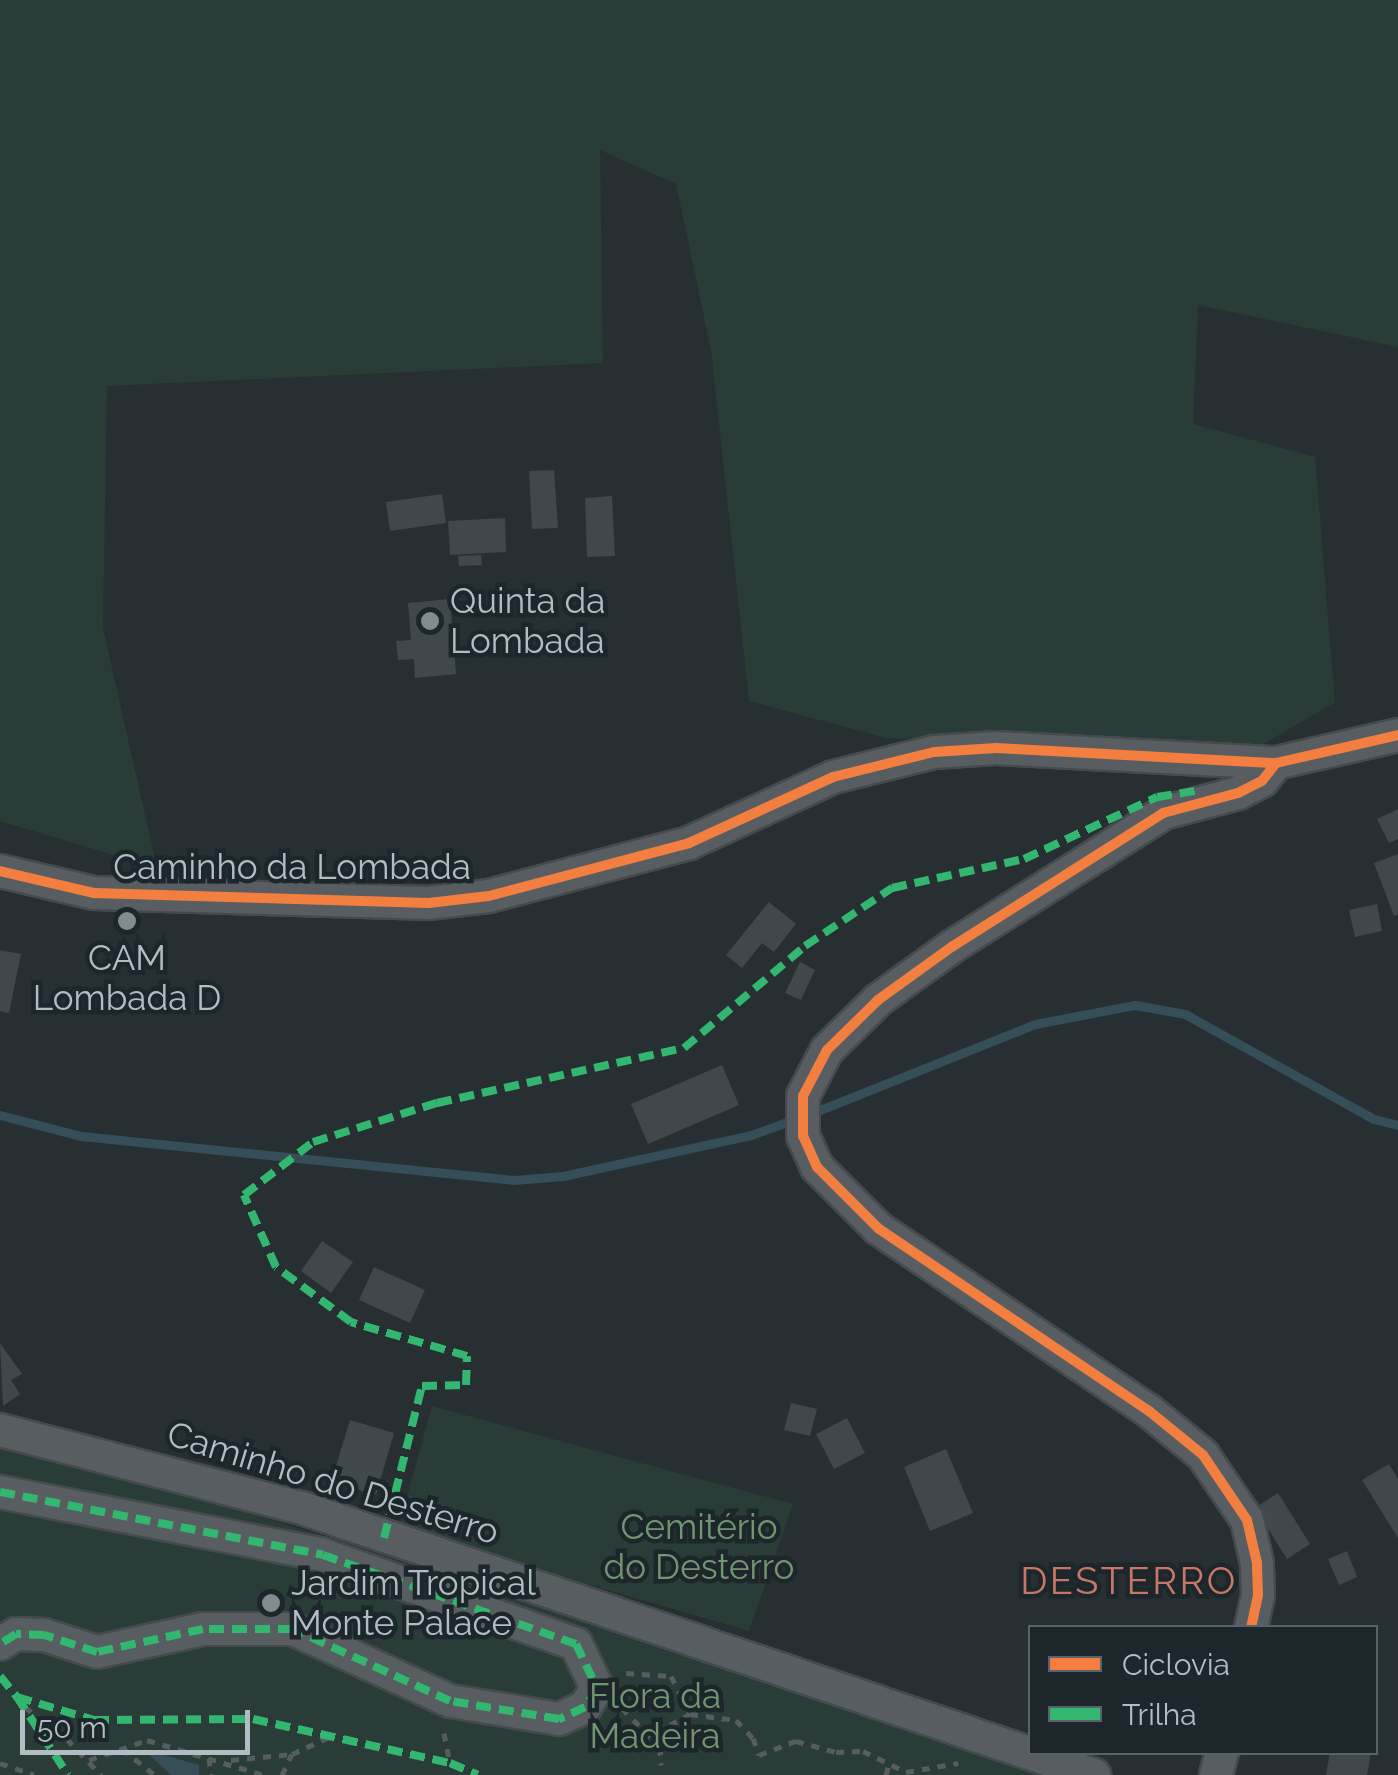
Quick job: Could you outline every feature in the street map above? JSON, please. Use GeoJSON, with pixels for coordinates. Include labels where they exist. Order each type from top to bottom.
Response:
{"type":"FeatureCollection","features":[{"type":"Feature","properties":{"kind":"street","name":"Caminho da Lombada"},"geometry":{"type":"LineString","coordinates":[[0,870],[94,894],[428,903],[489,896],[689,843],[833,777],[934,752],[996,748],[1276,763],[1398,735]]}},
{"type":"Feature","properties":{"kind":"street"},"geometry":{"type":"LineString","coordinates":[[1252,1625],[1258,1596],[1258,1563],[1247,1520],[1203,1455],[1149,1410],[879,1229],[816,1167],[803,1136],[803,1096],[827,1050],[878,1000],[953,946],[1164,813],[1238,792],[1262,781],[1276,763]]}},
{"type":"Feature","properties":{"kind":"street","name":"Caminho do Desterro"},"geometry":{"type":"LineString","coordinates":[[0,1430],[302,1508],[1028,1753]]}},
{"type":"Feature","properties":{"kind":"street"},"geometry":{"type":"LineString","coordinates":[[0,1492],[324,1555],[576,1644],[592,1679],[585,1708],[559,1719],[450,1701],[293,1629],[203,1629],[97,1652],[44,1635],[16,1634],[0,1644]]}},
{"type":"Feature","properties":{"kind":"street","name":"Caminho do Desterro"},"geometry":{"type":"LineString","coordinates":[[1035,1755],[1094,1775]]}},
{"type":"Feature","properties":{"kind":"path"},"geometry":{"type":"LineString","coordinates":[[592,1679],[671,1676],[690,1714]]}},
{"type":"Feature","properties":{"kind":"path"},"geometry":{"type":"LineString","coordinates":[[592,1679],[660,1747]]}},
{"type":"Feature","properties":{"kind":"path"},"geometry":{"type":"LineString","coordinates":[[25,1707],[101,1775]]}},
{"type":"Feature","properties":{"kind":"path"},"geometry":{"type":"LineString","coordinates":[[661,1765],[660,1747],[670,1725],[690,1714],[736,1720],[754,1738],[759,1755],[796,1741],[836,1752],[862,1751],[906,1772],[965,1762]]}},
{"type":"Feature","properties":{"kind":"path"},"geometry":{"type":"LineString","coordinates":[[224,1761],[292,1754],[330,1738]]}},
{"type":"Feature","properties":{"kind":"path"},"geometry":{"type":"LineString","coordinates":[[88,1760],[147,1740],[264,1775]]}},
{"type":"Feature","properties":{"kind":"path"},"geometry":{"type":"LineString","coordinates":[[122,1748],[154,1775]]}},
{"type":"Feature","properties":{"kind":"path"},"geometry":{"type":"LineString","coordinates":[[282,1775],[292,1754]]}},
{"type":"Feature","properties":{"kind":"path"},"geometry":{"type":"LineString","coordinates":[[210,1758],[212,1775]]}},
{"type":"Feature","properties":{"kind":"path"},"geometry":{"type":"LineString","coordinates":[[0,1763],[34,1775]]}},
{"type":"Feature","properties":{"kind":"path"},"geometry":{"type":"LineString","coordinates":[[886,1775],[889,1764]]}},
{"type":"Feature","properties":{"kind":"green space"},"geometry":{"type":"Polygon","coordinates":[[[0,0],[1398,0],[1398,347],[1198,305],[1193,424],[1315,457],[1335,702],[1250,752],[886,738],[749,701],[711,350],[676,184],[600,150],[603,363],[107,386],[103,628],[157,868],[0,821],[0,0]]]}},
{"type":"Feature","properties":{"kind":"green space","name":"Cemitério do Desterro"},"geometry":{"type":"Polygon","coordinates":[[[432,1406],[793,1504],[749,1631],[398,1529],[432,1406]]]}},
{"type":"Feature","properties":{"kind":"green space","name":"Jardim Tropical Monte Palace"},"geometry":{"type":"Polygon","coordinates":[[[0,1441],[415,1562],[1044,1775],[0,1775],[0,1441]]]}},
{"type":"Feature","properties":{"kind":"water"},"geometry":{"type":"Polygon","coordinates":[[[143,1749],[199,1765],[199,1775],[171,1775],[143,1749]]]}},
{"type":"Feature","properties":{"kind":"building"},"geometry":{"type":"Polygon","coordinates":[[[554,470],[558,528],[532,529],[529,471],[554,470]]]}},
{"type":"Feature","properties":{"kind":"building"},"geometry":{"type":"Polygon","coordinates":[[[442,494],[446,523],[390,531],[386,502],[442,494]]]}},
{"type":"Feature","properties":{"kind":"building"},"geometry":{"type":"Polygon","coordinates":[[[612,496],[615,556],[587,557],[585,498],[612,496]]]}},
{"type":"Feature","properties":{"kind":"building"},"geometry":{"type":"Polygon","coordinates":[[[505,518],[506,552],[450,555],[448,521],[505,518]]]}},
{"type":"Feature","properties":{"kind":"building"},"geometry":{"type":"Polygon","coordinates":[[[481,555],[482,565],[459,566],[458,556],[481,555]]]}},
{"type":"Feature","properties":{"kind":"building","name":"Quinta da Lombada"},"geometry":{"type":"Polygon","coordinates":[[[450,599],[456,674],[415,678],[414,659],[398,660],[396,641],[411,640],[408,603],[450,599]]]}},
{"type":"Feature","properties":{"kind":"building"},"geometry":{"type":"Polygon","coordinates":[[[1398,809],[1398,839],[1389,843],[1377,819],[1398,809]]]}},
{"type":"Feature","properties":{"kind":"building"},"geometry":{"type":"Polygon","coordinates":[[[1398,854],[1398,914],[1394,916],[1374,863],[1398,854]]]}},
{"type":"Feature","properties":{"kind":"building"},"geometry":{"type":"Polygon","coordinates":[[[769,902],[796,924],[774,952],[762,943],[742,968],[726,955],[769,902]]]}},
{"type":"Feature","properties":{"kind":"building"},"geometry":{"type":"Polygon","coordinates":[[[1377,904],[1382,931],[1355,937],[1349,910],[1377,904]]]}},
{"type":"Feature","properties":{"kind":"building"},"geometry":{"type":"Polygon","coordinates":[[[0,950],[21,954],[9,1013],[0,1011],[0,950]]]}},
{"type":"Feature","properties":{"kind":"building"},"geometry":{"type":"Polygon","coordinates":[[[800,962],[815,970],[801,1000],[785,993],[800,962]]]}},
{"type":"Feature","properties":{"kind":"building"},"geometry":{"type":"Polygon","coordinates":[[[722,1065],[739,1105],[648,1144],[631,1104],[722,1065]]]}},
{"type":"Feature","properties":{"kind":"building"},"geometry":{"type":"Polygon","coordinates":[[[322,1241],[353,1262],[331,1293],[301,1271],[322,1241]]]}},
{"type":"Feature","properties":{"kind":"building"},"geometry":{"type":"Polygon","coordinates":[[[374,1267],[425,1290],[410,1323],[359,1300],[374,1267]]]}},
{"type":"Feature","properties":{"kind":"building"},"geometry":{"type":"Polygon","coordinates":[[[0,1343],[22,1374],[11,1380],[20,1394],[3,1406],[0,1343]]]}},
{"type":"Feature","properties":{"kind":"building"},"geometry":{"type":"Polygon","coordinates":[[[791,1403],[817,1409],[810,1436],[784,1430],[791,1403]]]}},
{"type":"Feature","properties":{"kind":"building"},"geometry":{"type":"Polygon","coordinates":[[[847,1418],[865,1453],[834,1469],[816,1434],[847,1418]]]}},
{"type":"Feature","properties":{"kind":"building"},"geometry":{"type":"Polygon","coordinates":[[[350,1420],[394,1433],[376,1495],[331,1482],[350,1420]]]}},
{"type":"Feature","properties":{"kind":"building"},"geometry":{"type":"Polygon","coordinates":[[[946,1449],[973,1513],[930,1531],[904,1467],[946,1449]]]}},
{"type":"Feature","properties":{"kind":"building"},"geometry":{"type":"Polygon","coordinates":[[[1389,1464],[1398,1479],[1398,1538],[1362,1480],[1389,1464]]]}},
{"type":"Feature","properties":{"kind":"building"},"geometry":{"type":"Polygon","coordinates":[[[1278,1493],[1310,1544],[1287,1559],[1255,1508],[1278,1493]]]}},
{"type":"Feature","properties":{"kind":"building"},"geometry":{"type":"Polygon","coordinates":[[[1347,1551],[1357,1577],[1339,1585],[1328,1559],[1347,1551]]]}},
{"type":"Feature","properties":{"kind":"building"},"geometry":{"type":"Polygon","coordinates":[[[1329,1755],[1370,1755],[1367,1775],[1326,1775],[1329,1755]]]}},
{"type":"Feature","properties":{"kind":"waterway"},"geometry":{"type":"LineString","coordinates":[[810,1114],[1035,1024],[1135,1005],[1185,1014],[1374,1119],[1398,1125]]}},
{"type":"Feature","properties":{"kind":"waterway"},"geometry":{"type":"LineString","coordinates":[[0,1115],[81,1136],[514,1180],[563,1176],[751,1135],[795,1119]]}},
{"type":"Feature","properties":{"kind":"marked path"},"geometry":{"type":"LineString","coordinates":[[384,1538],[422,1386],[466,1385],[467,1356],[351,1322],[276,1267],[244,1195],[313,1142],[437,1103],[684,1048],[805,946],[892,888],[1024,859],[1157,797],[1196,791]]}},
{"type":"Feature","properties":{"kind":"marked path"},"geometry":{"type":"LineString","coordinates":[[0,1492],[323,1555],[576,1644],[597,1688],[585,1707],[559,1719],[450,1701],[293,1629],[203,1629],[97,1652],[44,1635],[16,1634],[0,1644]]}},
{"type":"Feature","properties":{"kind":"marked path"},"geometry":{"type":"LineString","coordinates":[[0,1676],[17,1697],[94,1720],[253,1719],[450,1763],[478,1775]]}},
{"type":"Feature","properties":{"kind":"marked path"},"geometry":{"type":"LineString","coordinates":[[17,1697],[68,1775]]}},
{"type":"Feature","properties":{"kind":"cycle path"},"geometry":{"type":"LineString","coordinates":[[0,871],[94,893],[429,903],[489,896],[689,843],[833,777],[934,752],[996,748],[1276,763],[1398,735]]}},
{"type":"Feature","properties":{"kind":"cycle path"},"geometry":{"type":"LineString","coordinates":[[1252,1625],[1258,1595],[1257,1563],[1247,1520],[1203,1455],[1149,1411],[879,1229],[817,1167],[803,1136],[803,1096],[827,1050],[878,1000],[953,946],[1163,813],[1238,793],[1262,781],[1276,763]]}},
{"type":"Feature","properties":{"kind":"place","name":"Quinta da Lombada"},"geometry":{"type":"Point","coordinates":[430,621]}},
{"type":"Feature","properties":{"kind":"place","name":"CAM Lombada D"},"geometry":{"type":"Point","coordinates":[127,921]}},
{"type":"Feature","properties":{"kind":"place","name":"Jardim Tropical Monte Palace"},"geometry":{"type":"Point","coordinates":[271,1603]}},
{"type":"Feature","properties":{"kind":"district","name":"DESTERRO"},"geometry":{"type":"Point","coordinates":[1129,1581]}},
{"type":"Feature","properties":{"kind":"park label","name":"Flora da Madeira"},"geometry":{"type":"Point","coordinates":[655,1716]}}]}
